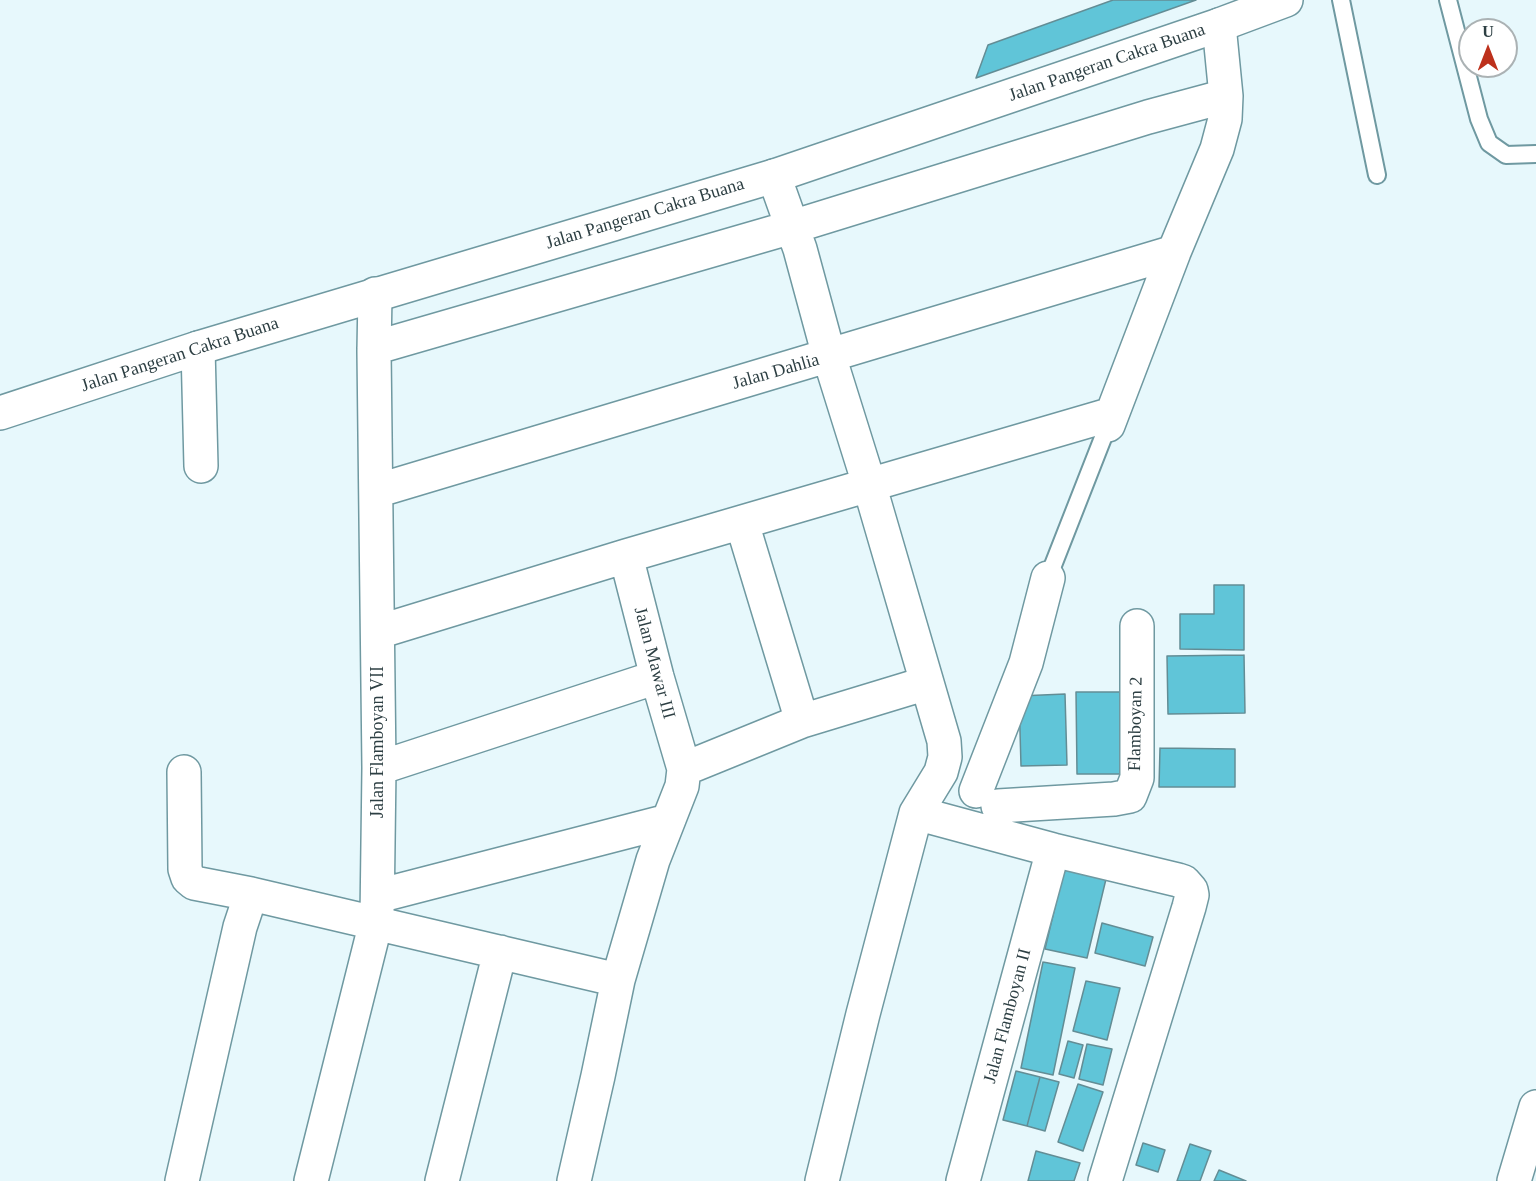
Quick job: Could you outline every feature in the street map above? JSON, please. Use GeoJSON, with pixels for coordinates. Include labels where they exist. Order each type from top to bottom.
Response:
{"type":"FeatureCollection","features":[{"type":"Feature","properties":{"kind":"street","name":"Jalan Pangeran Cakra Buana"},"geometry":{"type":"LineString","coordinates":[[0,413],[198,348],[774,176],[1219,25],[1286,0]]}},
{"type":"Feature","properties":{"kind":"street"},"geometry":{"type":"LineString","coordinates":[[378,632],[869,484],[1110,419],[1174,252],[1217,149],[1225,119],[1226,96],[1219,25]]}},
{"type":"Feature","properties":{"kind":"street"},"geometry":{"type":"LineString","coordinates":[[374,348],[792,227],[1148,117],[1226,96]]}},
{"type":"Feature","properties":{"kind":"street"},"geometry":{"type":"LineString","coordinates":[[774,176],[800,249],[829,356],[944,741],[945,757],[941,772],[916,813],[822,1181]]}},
{"type":"Feature","properties":{"kind":"street","name":"Jalan Dahlia"},"geometry":{"type":"LineString","coordinates":[[376,490],[1174,252]]}},
{"type":"Feature","properties":{"kind":"street","name":"Jalan Flamboyan VII"},"geometry":{"type":"LineString","coordinates":[[311,1181],[376,910],[379,768],[375,294]]}},
{"type":"Feature","properties":{"kind":"street"},"geometry":{"type":"LineString","coordinates":[[198,348],[201,466]]}},
{"type":"Feature","properties":{"kind":"street"},"geometry":{"type":"LineString","coordinates":[[742,523],[802,721]]}},
{"type":"Feature","properties":{"kind":"street","name":"Jalan Mawar III"},"geometry":{"type":"LineString","coordinates":[[626,556],[657,677],[684,769]]}},
{"type":"Feature","properties":{"kind":"street"},"geometry":{"type":"LineString","coordinates":[[987,798],[1048,578]]}},
{"type":"Feature","properties":{"kind":"street","name":"Flamboyan 2"},"geometry":{"type":"LineString","coordinates":[[987,798],[1114,800],[1130,796],[1137,778],[1137,626]]}},
{"type":"Feature","properties":{"kind":"street"},"geometry":{"type":"LineString","coordinates":[[379,768],[657,677]]}},
{"type":"Feature","properties":{"kind":"street"},"geometry":{"type":"LineString","coordinates":[[574,1181],[618,980],[653,860],[682,786],[684,769],[802,721],[927,683]]}},
{"type":"Feature","properties":{"kind":"street"},"geometry":{"type":"LineString","coordinates":[[184,772],[184,869],[188,878],[194,883],[251,894],[376,910],[500,952],[618,980]]}},
{"type":"Feature","properties":{"kind":"street"},"geometry":{"type":"LineString","coordinates":[[941,772],[987,798],[1053,850]]}},
{"type":"Feature","properties":{"kind":"street"},"geometry":{"type":"LineString","coordinates":[[916,813],[1053,850],[1178,880],[1188,885],[1192,895],[1106,1181]]}},
{"type":"Feature","properties":{"kind":"street"},"geometry":{"type":"LineString","coordinates":[[376,910],[668,821]]}},
{"type":"Feature","properties":{"kind":"street","name":"Jalan Flamboyan II"},"geometry":{"type":"LineString","coordinates":[[963,1181],[1053,850]]}},
{"type":"Feature","properties":{"kind":"street"},"geometry":{"type":"LineString","coordinates":[[182,1181],[240,927],[251,894]]}},
{"type":"Feature","properties":{"kind":"street"},"geometry":{"type":"LineString","coordinates":[[442,1181],[500,952]]}},
{"type":"Feature","properties":{"kind":"street"},"geometry":{"type":"LineString","coordinates":[[1514,1181],[1536,1107]]}},
{"type":"Feature","properties":{"kind":"lane"},"geometry":{"type":"LineString","coordinates":[[1341,0],[1377,175]]}},
{"type":"Feature","properties":{"kind":"lane"},"geometry":{"type":"LineString","coordinates":[[1448,0],[1479,119],[1489,143],[1506,155],[1536,154]]}},
{"type":"Feature","properties":{"kind":"lane"},"geometry":{"type":"LineString","coordinates":[[1048,578],[1110,419]]}},
{"type":"Feature","properties":{"kind":"building"},"geometry":{"type":"Polygon","coordinates":[[[1113,0],[1196,0],[976,78],[988,45],[1113,0]]]}},
{"type":"Feature","properties":{"kind":"building"},"geometry":{"type":"Polygon","coordinates":[[[1214,585],[1244,585],[1244,650],[1180,649],[1180,614],[1214,614],[1214,585]]]}},
{"type":"Feature","properties":{"kind":"building"},"geometry":{"type":"Polygon","coordinates":[[[1244,655],[1245,713],[1168,714],[1167,656],[1244,655]]]}},
{"type":"Feature","properties":{"kind":"building"},"geometry":{"type":"Polygon","coordinates":[[[1076,692],[1121,692],[1122,774],[1077,774],[1076,692]]]}},
{"type":"Feature","properties":{"kind":"building"},"geometry":{"type":"Polygon","coordinates":[[[1065,694],[1067,765],[1021,766],[1019,696],[1065,694]]]}},
{"type":"Feature","properties":{"kind":"building"},"geometry":{"type":"Polygon","coordinates":[[[1160,748],[1235,749],[1235,787],[1159,787],[1160,748]]]}},
{"type":"Feature","properties":{"kind":"building"},"geometry":{"type":"Polygon","coordinates":[[[1064,869],[1106,879],[1087,958],[1045,949],[1064,869]]]}},
{"type":"Feature","properties":{"kind":"building"},"geometry":{"type":"Polygon","coordinates":[[[1102,923],[1153,937],[1145,966],[1095,953],[1102,923]]]}},
{"type":"Feature","properties":{"kind":"building"},"geometry":{"type":"Polygon","coordinates":[[[1043,962],[1075,968],[1053,1075],[1021,1068],[1043,962]]]}},
{"type":"Feature","properties":{"kind":"building"},"geometry":{"type":"Polygon","coordinates":[[[1086,981],[1120,988],[1107,1040],[1073,1031],[1086,981]]]}},
{"type":"Feature","properties":{"kind":"building"},"geometry":{"type":"Polygon","coordinates":[[[1068,1041],[1083,1045],[1074,1078],[1059,1074],[1068,1041]]]}},
{"type":"Feature","properties":{"kind":"building"},"geometry":{"type":"Polygon","coordinates":[[[1087,1044],[1112,1049],[1103,1085],[1079,1079],[1087,1044]]]}},
{"type":"Feature","properties":{"kind":"building"},"geometry":{"type":"Polygon","coordinates":[[[1016,1071],[1040,1077],[1027,1126],[1003,1120],[1016,1071]]]}},
{"type":"Feature","properties":{"kind":"building"},"geometry":{"type":"Polygon","coordinates":[[[1040,1077],[1059,1082],[1045,1131],[1027,1126],[1040,1077]]]}},
{"type":"Feature","properties":{"kind":"building"},"geometry":{"type":"Polygon","coordinates":[[[1078,1084],[1103,1092],[1083,1151],[1058,1142],[1078,1084]]]}},
{"type":"Feature","properties":{"kind":"building"},"geometry":{"type":"Polygon","coordinates":[[[1143,1143],[1165,1150],[1158,1172],[1136,1165],[1143,1143]]]}},
{"type":"Feature","properties":{"kind":"building"},"geometry":{"type":"Polygon","coordinates":[[[1190,1144],[1211,1151],[1200,1181],[1177,1181],[1190,1144]]]}},
{"type":"Feature","properties":{"kind":"building"},"geometry":{"type":"Polygon","coordinates":[[[1036,1151],[1080,1163],[1074,1181],[1028,1181],[1036,1151]]]}},
{"type":"Feature","properties":{"kind":"building"},"geometry":{"type":"Polygon","coordinates":[[[1219,1170],[1246,1181],[1214,1181],[1219,1170]]]}}]}
